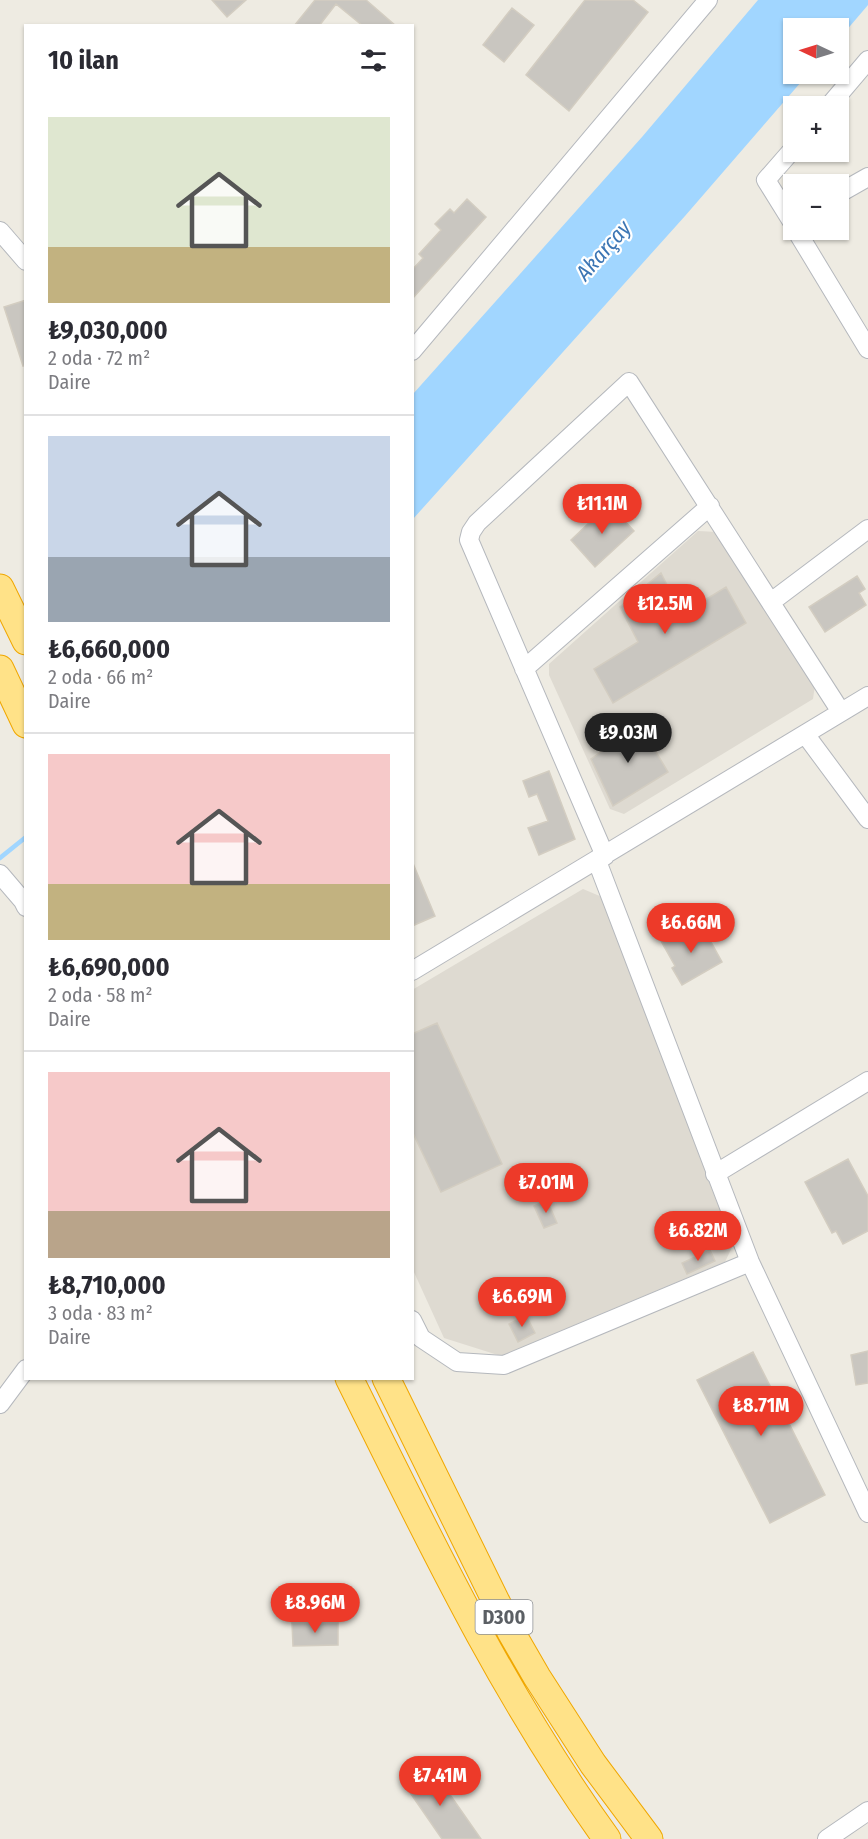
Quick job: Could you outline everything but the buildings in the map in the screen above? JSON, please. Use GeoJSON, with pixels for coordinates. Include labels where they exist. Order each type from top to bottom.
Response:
{"type":"FeatureCollection","features":[{"type":"Feature","properties":{"kind":"highway"},"geometry":{"type":"LineString","coordinates":[[0,588],[24,637]]}},
{"type":"Feature","properties":{"kind":"highway"},"geometry":{"type":"LineString","coordinates":[[0,669],[22,716]]}},
{"type":"Feature","properties":{"kind":"highway","name":"D300"},"geometry":{"type":"LineString","coordinates":[[350,1380],[470,1620],[520,1707],[579,1800],[607,1839]]}},
{"type":"Feature","properties":{"kind":"highway","name":"D300"},"geometry":{"type":"LineString","coordinates":[[387,1380],[522,1650],[594,1764],[650,1839]]}},
{"type":"Feature","properties":{"kind":"street"},"geometry":{"type":"LineString","coordinates":[[414,349],[708,0]]}},
{"type":"Feature","properties":{"kind":"street"},"geometry":{"type":"LineString","coordinates":[[837,96],[868,60]]}},
{"type":"Feature","properties":{"kind":"street"},"geometry":{"type":"LineString","coordinates":[[783,161],[766,180],[783,207]]}},
{"type":"Feature","properties":{"kind":"street"},"geometry":{"type":"LineString","coordinates":[[849,188],[868,177]]}},
{"type":"Feature","properties":{"kind":"street"},"geometry":{"type":"LineString","coordinates":[[0,231],[24,259]]}},
{"type":"Feature","properties":{"kind":"street"},"geometry":{"type":"LineString","coordinates":[[803,240],[868,349]]}},
{"type":"Feature","properties":{"kind":"street"},"geometry":{"type":"LineString","coordinates":[[841,712],[629,382],[477,523],[471,532],[469,540],[471,548],[524,669],[601,859],[715,1174],[750,1262],[868,1514]]}},
{"type":"Feature","properties":{"kind":"street"},"geometry":{"type":"LineString","coordinates":[[524,669],[710,506]]}},
{"type":"Feature","properties":{"kind":"street"},"geometry":{"type":"LineString","coordinates":[[771,602],[868,529]]}},
{"type":"Feature","properties":{"kind":"street"},"geometry":{"type":"LineString","coordinates":[[414,970],[868,696]]}},
{"type":"Feature","properties":{"kind":"street"},"geometry":{"type":"LineString","coordinates":[[805,735],[868,819]]}},
{"type":"Feature","properties":{"kind":"street"},"geometry":{"type":"LineString","coordinates":[[0,874],[24,904]]}},
{"type":"Feature","properties":{"kind":"street"},"geometry":{"type":"LineString","coordinates":[[715,1174],[867,1083]]}},
{"type":"Feature","properties":{"kind":"street"},"geometry":{"type":"LineString","coordinates":[[414,1324],[421,1338],[457,1362],[504,1365],[750,1262]]}},
{"type":"Feature","properties":{"kind":"street"},"geometry":{"type":"LineString","coordinates":[[0,1404],[24,1373]]}},
{"type":"Feature","properties":{"kind":"street"},"geometry":{"type":"LineString","coordinates":[[827,1839],[868,1811]]}},
{"type":"Feature","properties":{"kind":"shaded area"},"geometry":{"type":"Polygon","coordinates":[[[698,531],[717,532],[815,685],[813,699],[624,814],[610,809],[549,675],[549,664],[698,531]]]}},
{"type":"Feature","properties":{"kind":"shaded area"},"geometry":{"type":"Polygon","coordinates":[[[583,889],[602,897],[733,1245],[725,1262],[501,1356],[444,1338],[414,1272],[414,989],[583,889]]]}},
{"type":"Feature","properties":{"kind":"water"},"geometry":{"type":"Polygon","coordinates":[[[758,0],[868,0],[868,5],[849,27],[849,18],[783,18],[783,84],[799,84],[789,96],[783,96],[783,103],[685,216],[414,518],[414,393],[642,137],[758,0]]]}},
{"type":"Feature","properties":{"kind":"waterway","name":"Akarçay"},"geometry":{"type":"LineString","coordinates":[[0,858],[24,839]]}}]}
